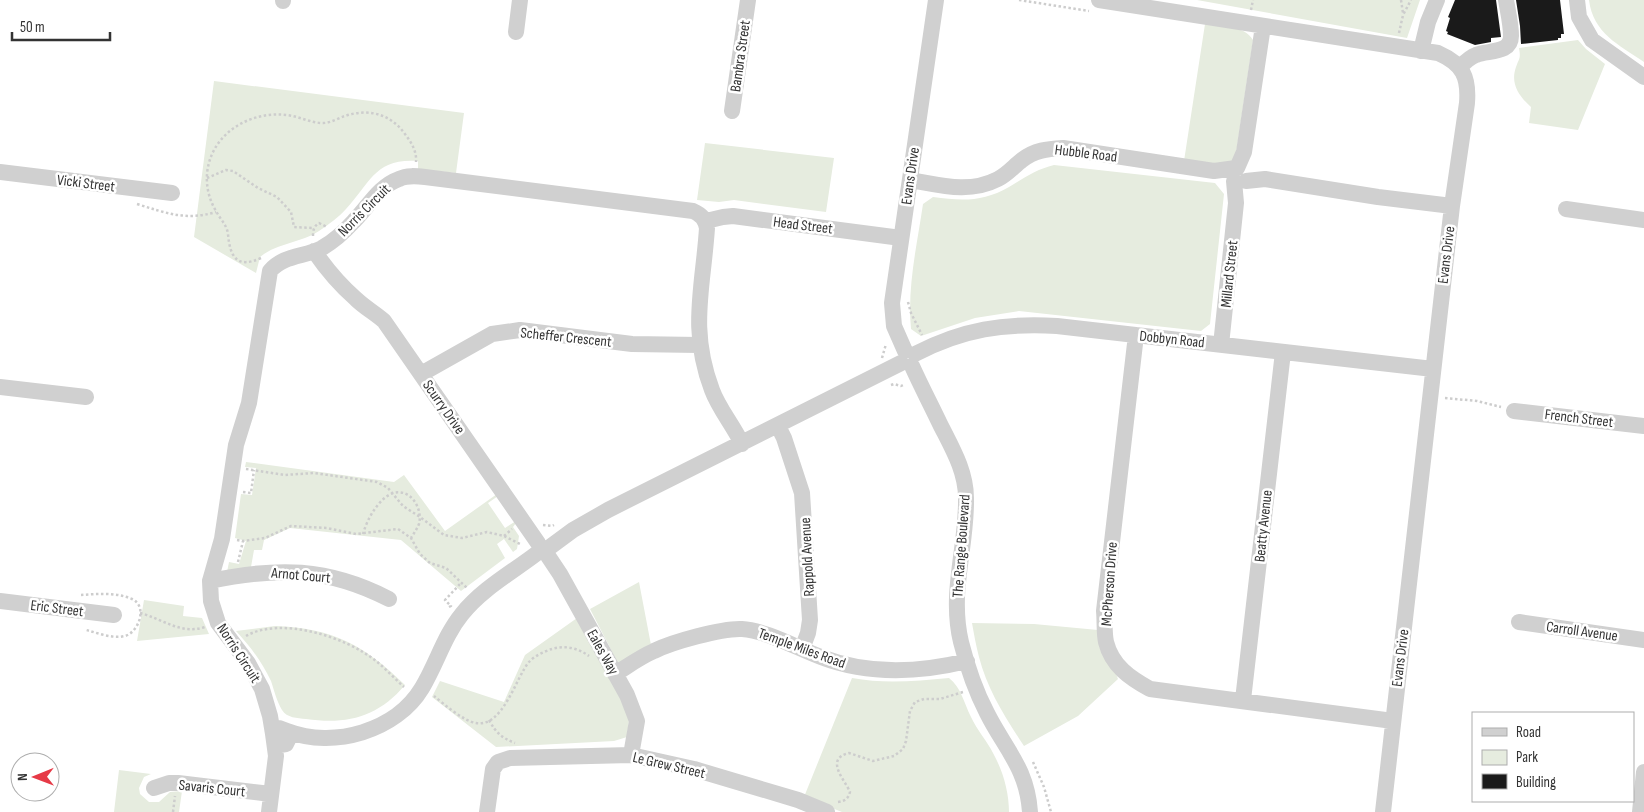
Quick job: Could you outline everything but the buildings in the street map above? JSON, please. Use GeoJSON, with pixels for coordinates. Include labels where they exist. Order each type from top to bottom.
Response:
{"type":"FeatureCollection","features":[{"type":"Feature","properties":{"kind":"street"},"geometry":{"type":"LineString","coordinates":[[516,32],[520,0]]}},
{"type":"Feature","properties":{"kind":"street","name":"Bambra Street"},"geometry":{"type":"LineString","coordinates":[[732,111],[748,0]]}},
{"type":"Feature","properties":{"kind":"street","name":"Evans Drive"},"geometry":{"type":"LineString","coordinates":[[911,357],[894,326],[892,303],[936,0]]}},
{"type":"Feature","properties":{"kind":"street"},"geometry":{"type":"LineString","coordinates":[[1099,0],[1146,4],[1263,26],[1438,53],[1460,66],[1475,55],[1499,50],[1509,43],[1511,37],[1506,0]]}},
{"type":"Feature","properties":{"kind":"street"},"geometry":{"type":"LineString","coordinates":[[1421,51],[1428,22],[1437,0]]}},
{"type":"Feature","properties":{"kind":"street"},"geometry":{"type":"LineString","coordinates":[[1577,0],[1579,17],[1592,40],[1644,78]]}},
{"type":"Feature","properties":{"kind":"street","name":"Millard Street"},"geometry":{"type":"LineString","coordinates":[[1221,345],[1236,203],[1263,26]]}},
{"type":"Feature","properties":{"kind":"street","name":"Evans Drive"},"geometry":{"type":"LineString","coordinates":[[1383,812],[1452,206],[1468,92],[1460,66]]}},
{"type":"Feature","properties":{"kind":"street","name":"Hubble Road"},"geometry":{"type":"LineString","coordinates":[[910,180],[958,188],[985,185],[1000,179],[1021,160],[1035,152],[1046,148],[1063,148],[1378,197],[1452,206]]}},
{"type":"Feature","properties":{"kind":"street","name":"Norris Circuit"},"geometry":{"type":"LineString","coordinates":[[284,739],[270,716],[258,680],[248,663],[218,623],[211,601],[210,581],[222,539],[236,445],[249,404],[270,271],[282,260],[315,242],[340,235],[379,192],[417,167],[693,211],[700,214],[706,222]]}},
{"type":"Feature","properties":{"kind":"street","name":"Vicki Street"},"geometry":{"type":"LineString","coordinates":[[0,172],[172,193]]}},
{"type":"Feature","properties":{"kind":"street"},"geometry":{"type":"LineString","coordinates":[[1566,209],[1644,220]]}},
{"type":"Feature","properties":{"kind":"street","name":"Head Street"},"geometry":{"type":"LineString","coordinates":[[706,222],[732,216],[901,238]]}},
{"type":"Feature","properties":{"kind":"street"},"geometry":{"type":"LineString","coordinates":[[706,222],[698,312],[699,340],[712,392],[720,408],[731,422],[738,445]]}},
{"type":"Feature","properties":{"kind":"street","name":"Scurry Drive"},"geometry":{"type":"LineString","coordinates":[[315,242],[338,280],[356,300],[367,306],[384,321],[543,550]]}},
{"type":"Feature","properties":{"kind":"street","name":"Dobbyn Road"},"geometry":{"type":"LineString","coordinates":[[911,357],[970,331],[998,326],[1029,325],[1057,326],[1433,370]]}},
{"type":"Feature","properties":{"kind":"street","name":"Scheffer Crescent"},"geometry":{"type":"LineString","coordinates":[[424,378],[478,340],[505,331],[520,330],[632,344],[660,344],[699,340]]}},
{"type":"Feature","properties":{"kind":"street","name":"McPherson Drive"},"geometry":{"type":"LineString","coordinates":[[1136,335],[1104,611],[1106,643],[1117,666],[1133,680],[1150,688],[1173,693],[1244,700],[1392,721]]}},
{"type":"Feature","properties":{"kind":"street","name":"Beatty Avenue"},"geometry":{"type":"LineString","coordinates":[[1244,700],[1283,352]]}},
{"type":"Feature","properties":{"kind":"street"},"geometry":{"type":"LineString","coordinates":[[269,812],[271,794],[284,739],[347,736],[370,730],[391,719],[404,709],[410,689],[427,679],[444,641],[462,614],[486,590],[572,530],[608,510],[911,357]]}},
{"type":"Feature","properties":{"kind":"street","name":"The Range Boulevard"},"geometry":{"type":"LineString","coordinates":[[911,357],[955,454],[964,483],[965,513],[957,578],[960,639],[975,687],[987,714],[1019,767],[1026,786],[1030,812]]}},
{"type":"Feature","properties":{"kind":"street"},"geometry":{"type":"LineString","coordinates":[[0,386],[86,397]]}},
{"type":"Feature","properties":{"kind":"street","name":"French Street"},"geometry":{"type":"LineString","coordinates":[[1514,411],[1644,426]]}},
{"type":"Feature","properties":{"kind":"street","name":"Rappold Avenue"},"geometry":{"type":"LineString","coordinates":[[773,428],[775,442],[792,466],[800,483],[804,506],[810,620],[808,633],[802,649]]}},
{"type":"Feature","properties":{"kind":"street","name":"Eales Way"},"geometry":{"type":"LineString","coordinates":[[543,550],[560,574],[627,695],[637,721],[631,755]]}},
{"type":"Feature","properties":{"kind":"street","name":"Arnot Court"},"geometry":{"type":"LineString","coordinates":[[210,581],[264,572],[310,573],[352,582],[389,599]]}},
{"type":"Feature","properties":{"kind":"street","name":"Eric Street"},"geometry":{"type":"LineString","coordinates":[[0,601],[114,615]]}},
{"type":"Feature","properties":{"kind":"street","name":"Carroll Avenue"},"geometry":{"type":"LineString","coordinates":[[1520,622],[1644,640]]}},
{"type":"Feature","properties":{"kind":"street","name":"Temple Miles Road"},"geometry":{"type":"LineString","coordinates":[[615,674],[660,648],[722,630],[744,629],[754,630],[835,662],[876,670],[942,667],[967,661]]}},
{"type":"Feature","properties":{"kind":"street","name":"Le Grew Street"},"geometry":{"type":"LineString","coordinates":[[487,812],[492,769],[498,762],[510,758],[524,757],[631,755],[694,769],[798,800],[830,807]]}},
{"type":"Feature","properties":{"kind":"street"},"geometry":{"type":"LineString","coordinates":[[1640,812],[1644,772]]}},
{"type":"Feature","properties":{"kind":"street","name":"Savaris Court"},"geometry":{"type":"LineString","coordinates":[[154,788],[168,783],[178,783],[271,794]]}},
{"type":"Feature","properties":{"kind":"path"},"geometry":{"type":"LineString","coordinates":[[1251,10],[1253,0]]}},
{"type":"Feature","properties":{"kind":"path"},"geometry":{"type":"LineString","coordinates":[[1401,0],[1403,15]]}},
{"type":"Feature","properties":{"kind":"path"},"geometry":{"type":"LineString","coordinates":[[1399,33],[1403,15],[1411,0]]}},
{"type":"Feature","properties":{"kind":"path"},"geometry":{"type":"LineString","coordinates":[[264,256],[252,262],[236,260],[232,256],[227,231],[210,199],[207,178],[210,159],[218,143],[238,125],[263,115],[294,116],[321,123],[355,113],[380,114],[402,130],[416,153],[417,167]]}},
{"type":"Feature","properties":{"kind":"path"},"geometry":{"type":"LineString","coordinates":[[207,178],[226,170],[233,171],[258,188],[277,197],[291,212],[294,227],[314,228],[320,223],[329,228],[323,231]]}},
{"type":"Feature","properties":{"kind":"path"},"geometry":{"type":"LineString","coordinates":[[176,215],[216,212]]}},
{"type":"Feature","properties":{"kind":"path"},"geometry":{"type":"LineString","coordinates":[[314,228],[315,242]]}},
{"type":"Feature","properties":{"kind":"path"},"geometry":{"type":"LineString","coordinates":[[887,387],[894,384],[900,386],[911,357],[918,327],[907,297]]}},
{"type":"Feature","properties":{"kind":"path"},"geometry":{"type":"LineString","coordinates":[[911,357],[918,327]]}},
{"type":"Feature","properties":{"kind":"path"},"geometry":{"type":"LineString","coordinates":[[874,362],[881,358],[886,343],[911,357]]}},
{"type":"Feature","properties":{"kind":"path"},"geometry":{"type":"LineString","coordinates":[[1430,397],[1477,401],[1514,411]]}},
{"type":"Feature","properties":{"kind":"path"},"geometry":{"type":"LineString","coordinates":[[240,492],[251,494],[254,470]]}},
{"type":"Feature","properties":{"kind":"path"},"geometry":{"type":"LineString","coordinates":[[363,534],[369,519],[379,505],[393,494],[402,493],[413,499],[419,512],[419,523],[412,538]]}},
{"type":"Feature","properties":{"kind":"path"},"geometry":{"type":"LineString","coordinates":[[504,536],[531,514],[538,524],[552,526],[560,521]]}},
{"type":"Feature","properties":{"kind":"path"},"geometry":{"type":"LineString","coordinates":[[233,539],[244,541],[262,539],[291,526],[319,527],[363,534],[398,529],[412,538],[420,554],[430,563],[446,568],[467,588]]}},
{"type":"Feature","properties":{"kind":"path"},"geometry":{"type":"LineString","coordinates":[[445,612],[450,606],[445,600],[461,583]]}},
{"type":"Feature","properties":{"kind":"path"},"geometry":{"type":"LineString","coordinates":[[140,613],[165,621],[184,630],[198,629],[218,623]]}},
{"type":"Feature","properties":{"kind":"path"},"geometry":{"type":"LineString","coordinates":[[240,639],[259,630],[275,628],[295,629],[319,634],[342,642],[376,660],[427,704],[433,695],[468,721],[483,723],[489,720],[507,702],[521,673],[530,660],[546,651],[561,646],[582,651],[593,659]]}},
{"type":"Feature","properties":{"kind":"path"},"geometry":{"type":"LineString","coordinates":[[830,807],[846,800],[850,792],[837,770],[840,757],[849,753],[873,761],[879,761],[894,756],[903,748],[906,741],[910,711],[915,702],[953,695],[975,687]]}},
{"type":"Feature","properties":{"kind":"path"},"geometry":{"type":"LineString","coordinates":[[489,720],[495,732],[503,738],[515,743],[522,743],[524,757]]}},
{"type":"Feature","properties":{"kind":"path"},"geometry":{"type":"LineString","coordinates":[[1030,757],[1044,787],[1051,812]]}},
{"type":"Feature","properties":{"kind":"green space"},"geometry":{"type":"Polygon","coordinates":[[[1197,0],[1420,0],[1407,38],[1197,0]]]}},
{"type":"Feature","properties":{"kind":"green space"},"geometry":{"type":"Polygon","coordinates":[[[1589,0],[1644,0],[1644,62],[1617,44],[1602,30],[1591,11],[1589,0]]]}},
{"type":"Feature","properties":{"kind":"green space"},"geometry":{"type":"Polygon","coordinates":[[[1205,24],[1238,29],[1249,35],[1253,40],[1235,160],[1220,166],[1184,161],[1205,24]]]}},
{"type":"Feature","properties":{"kind":"green space"},"geometry":{"type":"Polygon","coordinates":[[[1578,40],[1605,64],[1578,130],[1529,123],[1531,107],[1519,94],[1514,79],[1514,73],[1520,56],[1519,48],[1578,40]]]}},
{"type":"Feature","properties":{"kind":"green space"},"geometry":{"type":"Polygon","coordinates":[[[214,81],[464,113],[456,173],[418,169],[418,161],[392,163],[375,174],[343,212],[319,231],[267,252],[260,257],[256,273],[194,237],[214,81]]]}},
{"type":"Feature","properties":{"kind":"green space"},"geometry":{"type":"Polygon","coordinates":[[[705,143],[834,158],[826,212],[734,200],[719,202],[697,200],[705,143]]]}},
{"type":"Feature","properties":{"kind":"green space"},"geometry":{"type":"Polygon","coordinates":[[[1054,165],[1215,183],[1224,194],[1210,324],[1201,331],[1019,311],[975,318],[921,336],[911,329],[911,282],[923,204],[933,197],[963,200],[981,198],[999,192],[1036,171],[1054,165]]]}},
{"type":"Feature","properties":{"kind":"green space"},"geometry":{"type":"Polygon","coordinates":[[[246,462],[394,482],[404,475],[445,531],[497,494],[498,496],[488,503],[505,528],[516,521],[513,527],[519,536],[517,549],[513,552],[504,539],[497,544],[505,558],[461,591],[401,540],[290,528],[264,540],[262,550],[254,550],[251,567],[227,572],[229,562],[239,564],[246,541],[235,538],[241,494],[252,495],[256,468],[245,467],[246,462]]]}},
{"type":"Feature","properties":{"kind":"green space"},"geometry":{"type":"Polygon","coordinates":[[[639,582],[651,645],[619,665],[590,609],[639,582]]]}},
{"type":"Feature","properties":{"kind":"green space"},"geometry":{"type":"Polygon","coordinates":[[[144,600],[184,606],[183,616],[202,618],[209,634],[137,641],[144,600]]]}},
{"type":"Feature","properties":{"kind":"green space"},"geometry":{"type":"Polygon","coordinates":[[[577,618],[630,712],[627,737],[614,741],[496,747],[432,697],[440,681],[504,702],[525,655],[577,618]]]}},
{"type":"Feature","properties":{"kind":"green space"},"geometry":{"type":"Polygon","coordinates":[[[972,623],[1034,624],[1098,630],[1118,679],[1078,716],[1024,746],[1004,714],[987,681],[982,669],[972,623]]]}},
{"type":"Feature","properties":{"kind":"green space"},"geometry":{"type":"Polygon","coordinates":[[[275,626],[314,630],[346,641],[376,659],[405,685],[384,705],[361,716],[335,721],[321,721],[289,716],[280,707],[271,681],[260,661],[236,631],[275,626]]]}},
{"type":"Feature","properties":{"kind":"green space"},"geometry":{"type":"Polygon","coordinates":[[[852,678],[912,681],[949,678],[959,691],[973,722],[997,760],[1007,789],[1009,812],[842,812],[804,797],[852,678]]]}},
{"type":"Feature","properties":{"kind":"green space"},"geometry":{"type":"Polygon","coordinates":[[[119,770],[151,774],[144,777],[139,788],[140,794],[149,802],[159,802],[170,792],[182,791],[179,812],[114,812],[119,770]]]}}]}
